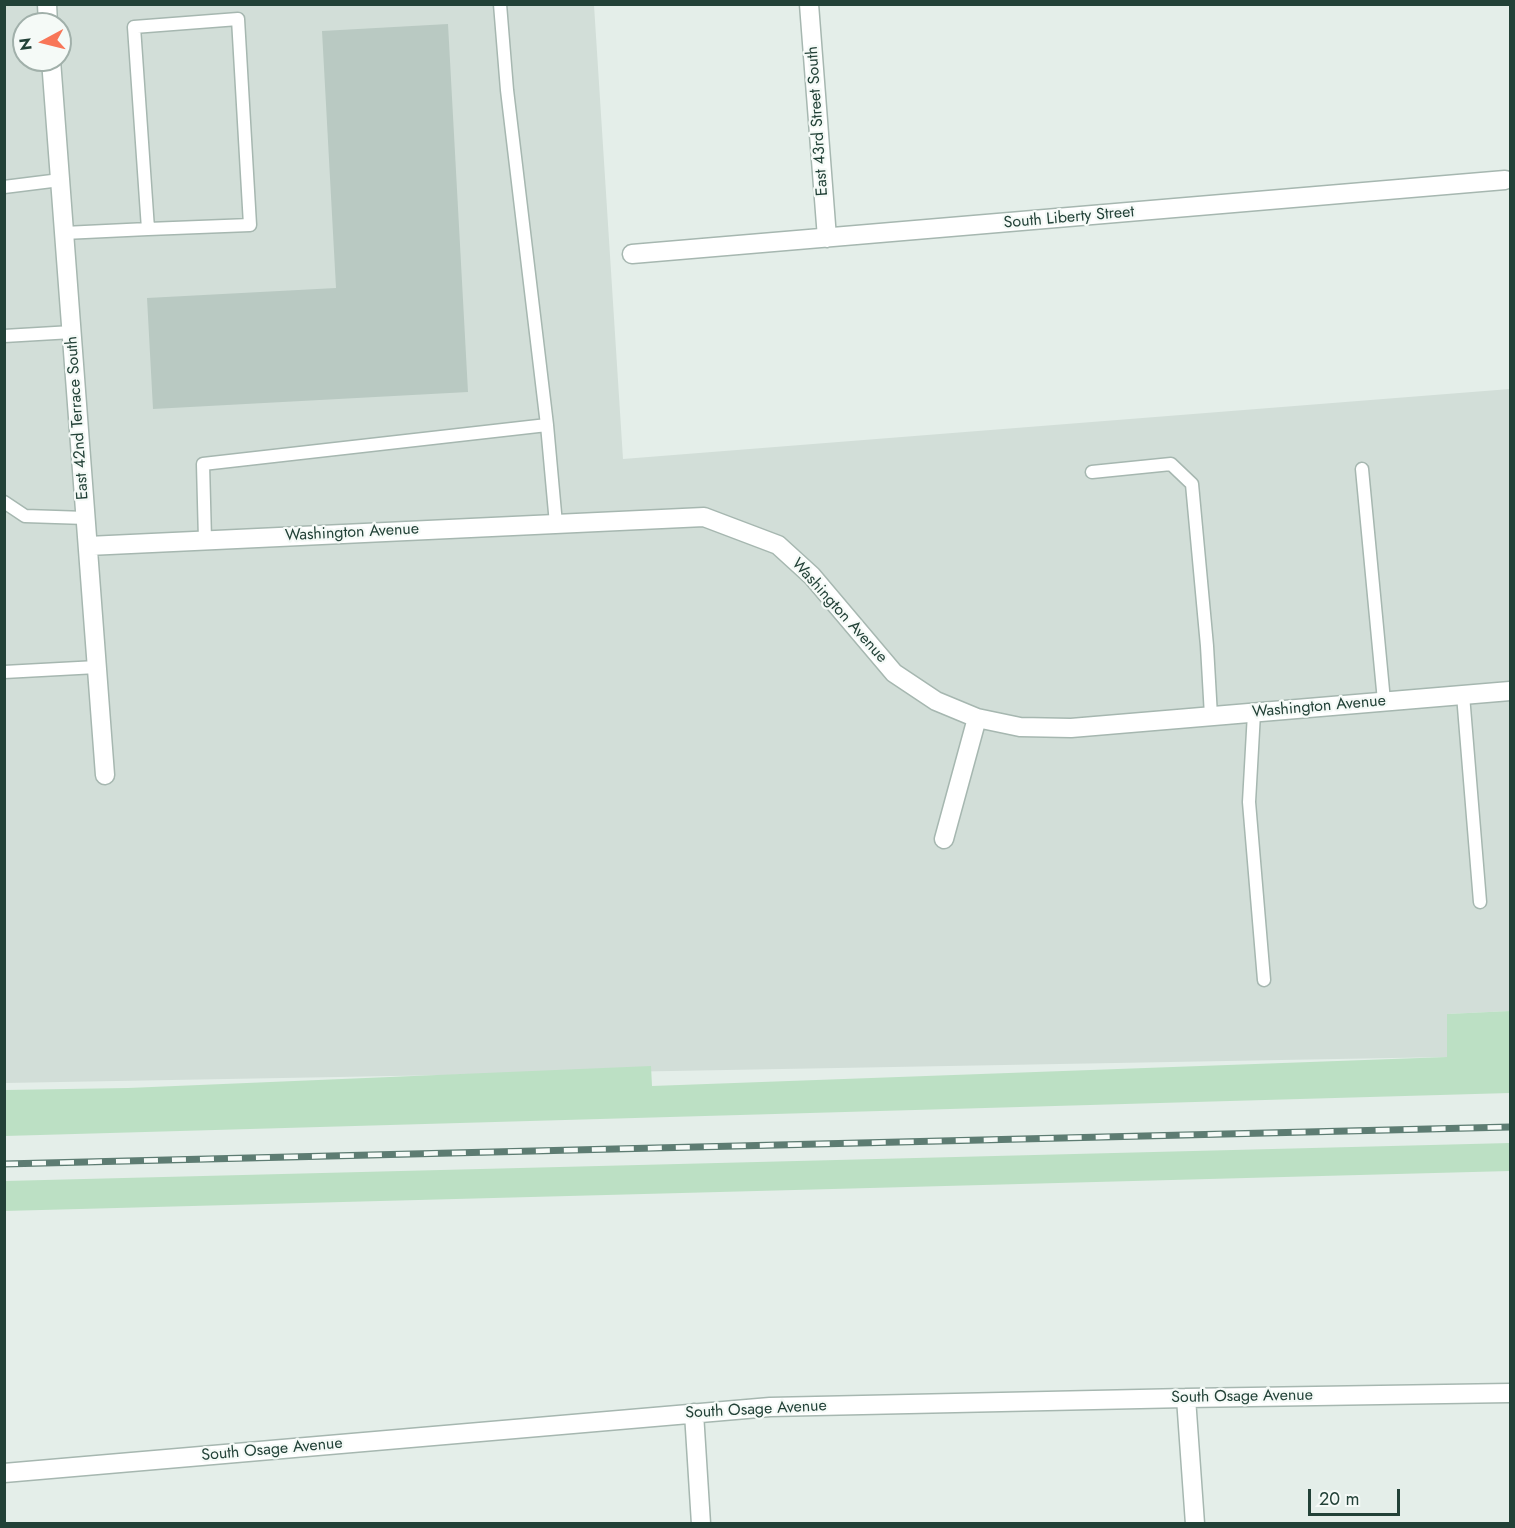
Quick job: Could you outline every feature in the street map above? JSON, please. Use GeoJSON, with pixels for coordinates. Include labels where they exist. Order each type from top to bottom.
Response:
{"type":"FeatureCollection","features":[{"type":"Feature","properties":{"kind":"street","name":"East 43rd Street South"},"geometry":{"type":"LineString","coordinates":[[809,4],[827,238]]}},
{"type":"Feature","properties":{"kind":"street","name":"East 42nd Terrace South"},"geometry":{"type":"LineString","coordinates":[[52,72],[105,775]]}},
{"type":"Feature","properties":{"kind":"street","name":"South Liberty Street"},"geometry":{"type":"LineString","coordinates":[[632,254],[1505,180]]}},
{"type":"Feature","properties":{"kind":"street","name":"Washington Avenue"},"geometry":{"type":"LineString","coordinates":[[88,546],[704,517],[778,545],[812,576],[894,673],[936,701],[977,718],[1020,727],[1071,728],[1510,691]]}},
{"type":"Feature","properties":{"kind":"street"},"geometry":{"type":"LineString","coordinates":[[944,839],[977,718]]}},
{"type":"Feature","properties":{"kind":"street","name":"South Osage Avenue"},"geometry":{"type":"LineString","coordinates":[[4,1473],[770,1407],[1510,1393]]}},
{"type":"Feature","properties":{"kind":"street"},"geometry":{"type":"LineString","coordinates":[[1186,1398],[1194,1524]]}},
{"type":"Feature","properties":{"kind":"street"},"geometry":{"type":"LineString","coordinates":[[694,1413],[701,1524]]}},
{"type":"Feature","properties":{"kind":"lane"},"geometry":{"type":"LineString","coordinates":[[500,4],[507,90],[547,425],[556,524]]}},
{"type":"Feature","properties":{"kind":"lane"},"geometry":{"type":"LineString","coordinates":[[64,233],[250,225],[238,19],[134,27],[148,229]]}},
{"type":"Feature","properties":{"kind":"lane"},"geometry":{"type":"LineString","coordinates":[[4,187],[60,180]]}},
{"type":"Feature","properties":{"kind":"lane"},"geometry":{"type":"LineString","coordinates":[[4,336],[72,332]]}},
{"type":"Feature","properties":{"kind":"lane"},"geometry":{"type":"LineString","coordinates":[[205,540],[203,464],[547,425]]}},
{"type":"Feature","properties":{"kind":"lane"},"geometry":{"type":"LineString","coordinates":[[1092,472],[1171,464],[1192,484],[1211,716]]}},
{"type":"Feature","properties":{"kind":"lane"},"geometry":{"type":"LineString","coordinates":[[1362,469],[1384,701]]}},
{"type":"Feature","properties":{"kind":"lane"},"geometry":{"type":"LineString","coordinates":[[4,502],[25,516],[86,518]]}},
{"type":"Feature","properties":{"kind":"lane"},"geometry":{"type":"LineString","coordinates":[[4,672],[97,667]]}},
{"type":"Feature","properties":{"kind":"lane"},"geometry":{"type":"LineString","coordinates":[[1463,695],[1480,902]]}},
{"type":"Feature","properties":{"kind":"lane"},"geometry":{"type":"LineString","coordinates":[[1254,713],[1249,802],[1264,980]]}},
{"type":"Feature","properties":{"kind":"shaded area"},"geometry":{"type":"Polygon","coordinates":[[[4,5],[594,5],[623,459],[1510,389],[1510,1011],[1447,1014],[1448,1057],[5,1083],[4,5]]]}},
{"type":"Feature","properties":{"kind":"green space"},"geometry":{"type":"Polygon","coordinates":[[[1510,1011],[1510,1093],[5,1136],[5,1090],[128,1088],[651,1066],[652,1086],[1447,1057],[1447,1014],[1510,1011]]]}},
{"type":"Feature","properties":{"kind":"green space"},"geometry":{"type":"Polygon","coordinates":[[[1510,1143],[1510,1171],[4,1211],[5,1181],[1510,1143]]]}},
{"type":"Feature","properties":{"kind":"building"},"geometry":{"type":"Polygon","coordinates":[[[448,24],[468,392],[153,409],[147,298],[336,288],[322,31],[448,24]]]}},
{"type":"Feature","properties":{"kind":"railway"},"geometry":{"type":"LineString","coordinates":[[4,1164],[1510,1127]]}}]}
